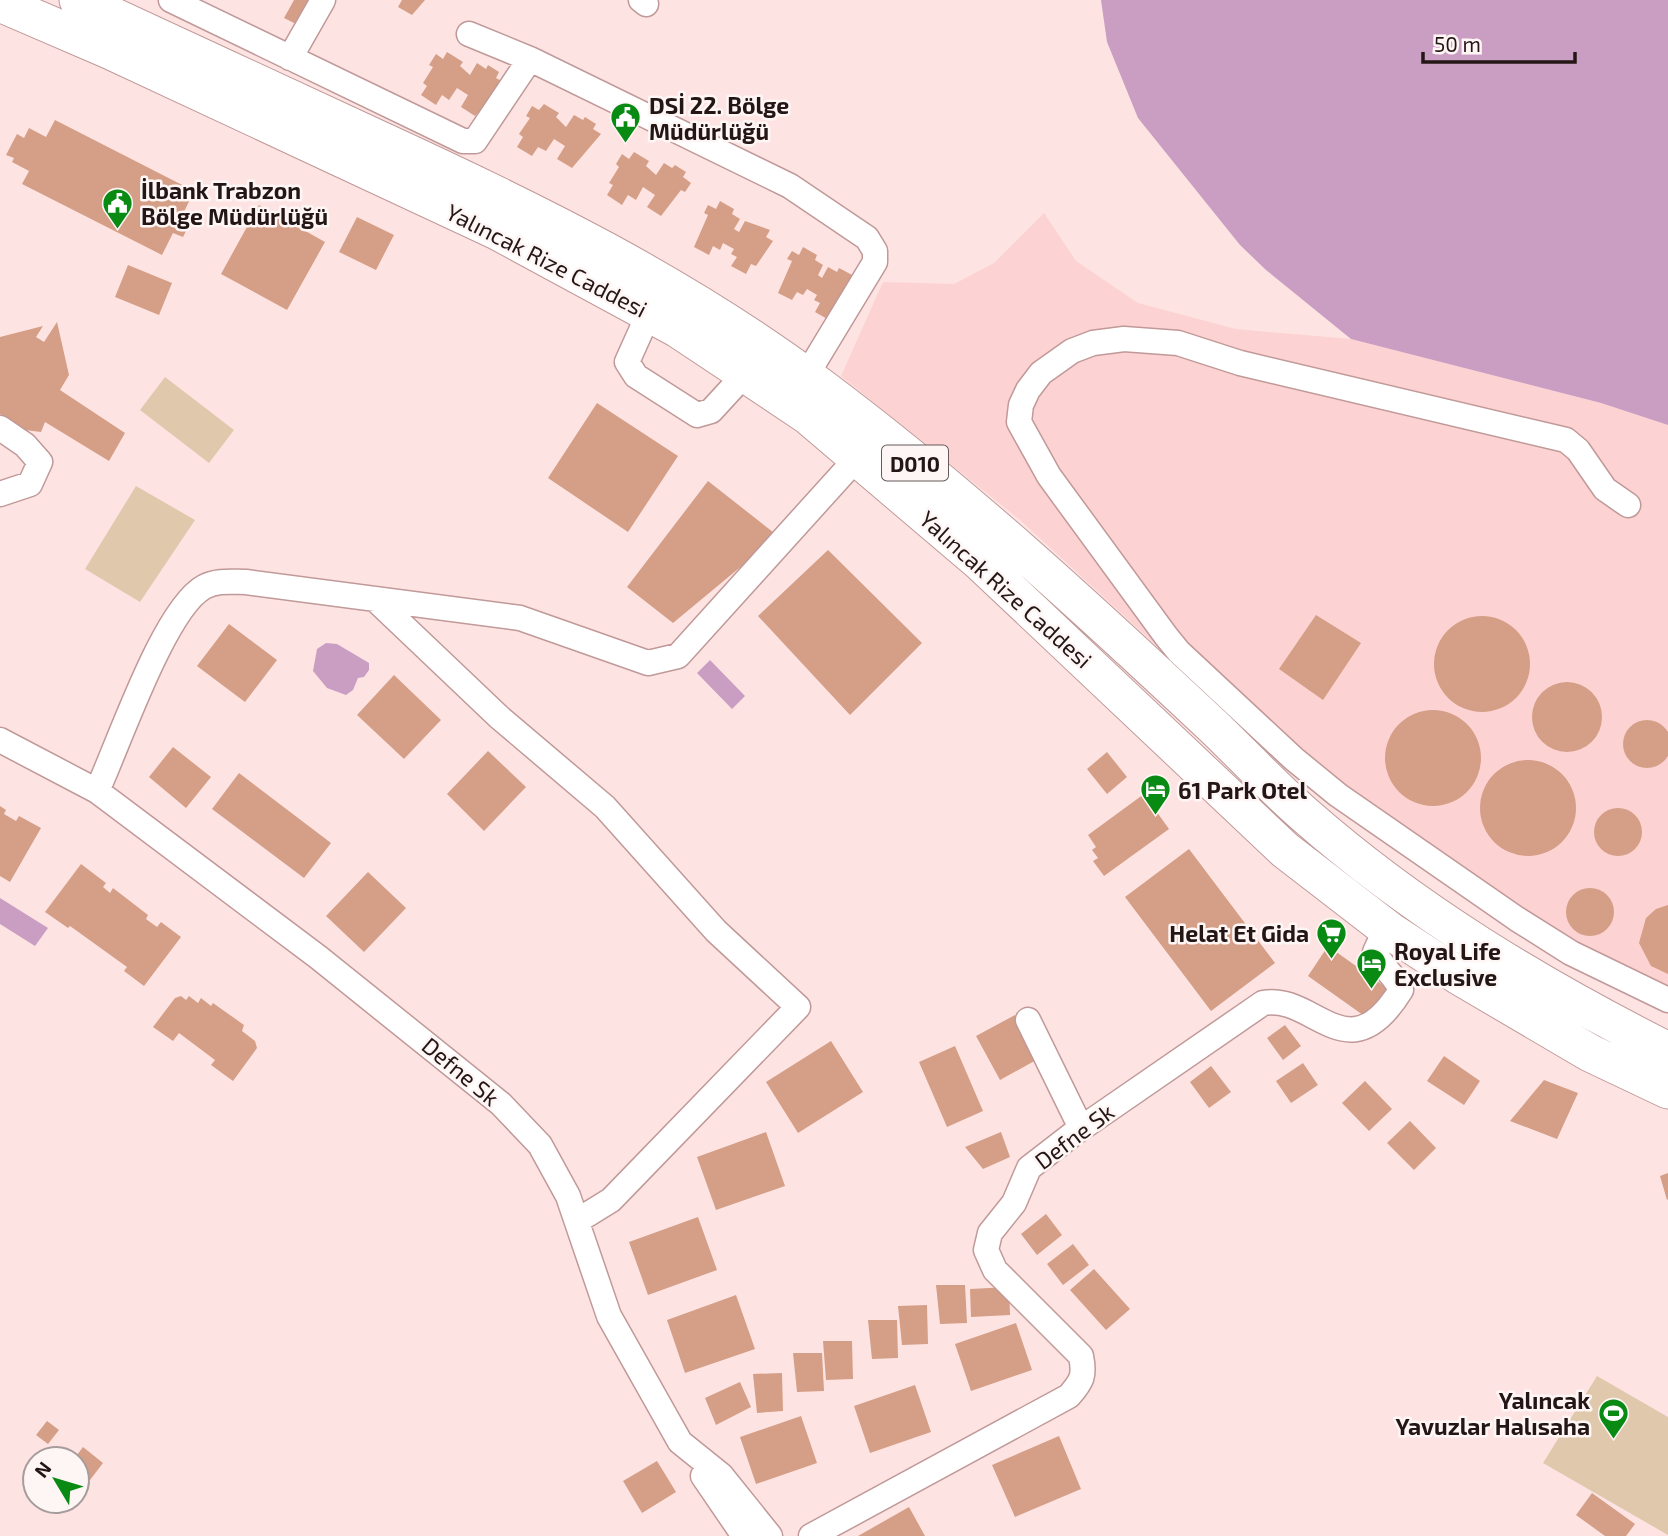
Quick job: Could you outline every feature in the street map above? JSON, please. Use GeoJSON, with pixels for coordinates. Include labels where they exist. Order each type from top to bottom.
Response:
{"type":"FeatureCollection","features":[{"type":"Feature","properties":{"kind":"highway","name":"Yalıncak Rize Caddesi"},"geometry":{"type":"LineString","coordinates":[[78,0],[493,192],[689,298],[750,335],[806,376],[1009,539],[1305,815],[1371,868],[1430,912],[1527,976],[1668,1051]]}},
{"type":"Feature","properties":{"kind":"highway","name":"Yalıncak Rize Caddesi"},"geometry":{"type":"LineString","coordinates":[[0,4],[109,50],[497,231],[649,313],[745,374],[807,415],[981,563],[1285,850],[1386,928],[1459,976],[1590,1053],[1668,1090]]}},
{"type":"Feature","properties":{"kind":"street"},"geometry":{"type":"LineString","coordinates":[[171,0],[468,142],[475,141],[530,59]]}},
{"type":"Feature","properties":{"kind":"street"},"geometry":{"type":"LineString","coordinates":[[290,58],[323,0]]}},
{"type":"Feature","properties":{"kind":"street"},"geometry":{"type":"LineString","coordinates":[[469,34],[530,59],[789,186],[867,238],[875,251],[875,262],[806,376]]}},
{"type":"Feature","properties":{"kind":"street"},"geometry":{"type":"LineString","coordinates":[[649,313],[627,362],[636,376],[697,415],[712,411],[745,374]]}},
{"type":"Feature","properties":{"kind":"street"},"geometry":{"type":"LineString","coordinates":[[1628,505],[1605,489],[1578,450],[1566,440],[1240,363],[1178,343],[1124,339],[1072,351],[1041,373],[1021,405],[1019,422],[1024,436],[1049,476],[1179,652],[1237,706],[1338,795],[1517,919],[1571,953],[1668,1000]]}},
{"type":"Feature","properties":{"kind":"street"},"geometry":{"type":"LineString","coordinates":[[0,428],[25,445],[40,462],[30,484],[0,494]]}},
{"type":"Feature","properties":{"kind":"street"},"geometry":{"type":"LineString","coordinates":[[97,791],[154,656],[188,600],[202,588],[216,582],[246,582],[520,618],[648,663],[678,656],[857,458]]}},
{"type":"Feature","properties":{"kind":"street"},"geometry":{"type":"LineString","coordinates":[[377,601],[499,717],[605,807],[716,931],[798,1007],[611,1200],[577,1221]]}},
{"type":"Feature","properties":{"kind":"street","name":"Defne Sk"},"geometry":{"type":"LineString","coordinates":[[0,740],[97,791],[318,957],[501,1104],[540,1145],[568,1196],[609,1316],[680,1442],[721,1475],[770,1536]]}},
{"type":"Feature","properties":{"kind":"street","name":"Defne Sk"},"geometry":{"type":"LineString","coordinates":[[811,1536],[1069,1396],[1082,1381],[1085,1374],[1081,1356],[995,1270],[986,1250],[990,1233],[1014,1203],[1029,1168],[1081,1128],[1263,1003],[1277,1000],[1331,1026],[1353,1029],[1375,1021],[1401,990],[1396,979],[1381,965],[1375,953],[1386,928]]}},
{"type":"Feature","properties":{"kind":"street"},"geometry":{"type":"LineString","coordinates":[[1028,1020],[1081,1128]]}},
{"type":"Feature","properties":{"kind":"street"},"geometry":{"type":"LineString","coordinates":[[680,1442],[744,1536]]}},
{"type":"Feature","properties":{"kind":"shaded area"},"geometry":{"type":"Polygon","coordinates":[[[1101,0],[1668,0],[1668,425],[1601,403],[1351,339],[1266,270],[1240,245],[1138,118],[1107,42],[1101,0]]]}},
{"type":"Feature","properties":{"kind":"shaded area"},"geometry":{"type":"Polygon","coordinates":[[[1044,213],[1076,261],[1138,303],[1236,329],[1351,339],[1601,403],[1668,425],[1668,1014],[1513,931],[1174,662],[1020,520],[841,376],[883,282],[954,284],[994,263],[1044,213]]]}},
{"type":"Feature","properties":{"kind":"shaded area"},"geometry":{"type":"Polygon","coordinates":[[[165,377],[234,430],[209,463],[140,410],[165,377]]]}},
{"type":"Feature","properties":{"kind":"shaded area"},"geometry":{"type":"Polygon","coordinates":[[[136,486],[195,520],[140,602],[85,569],[136,486]]]}},
{"type":"Feature","properties":{"kind":"shaded area"},"geometry":{"type":"Polygon","coordinates":[[[326,643],[337,644],[369,663],[369,670],[364,677],[358,678],[353,690],[346,695],[327,688],[313,671],[317,649],[326,643]]]}},
{"type":"Feature","properties":{"kind":"shaded area"},"geometry":{"type":"Polygon","coordinates":[[[710,660],[745,696],[732,709],[697,673],[710,660]]]}},
{"type":"Feature","properties":{"kind":"shaded area"},"geometry":{"type":"Polygon","coordinates":[[[0,898],[48,928],[35,946],[0,924],[0,898]]]}},
{"type":"Feature","properties":{"kind":"shaded area","name":"Yalıncak Yavuzlar Halısaha"},"geometry":{"type":"Polygon","coordinates":[[[1597,1376],[1668,1417],[1668,1535],[1543,1463],[1597,1376]]]}},
{"type":"Feature","properties":{"kind":"building"},"geometry":{"type":"Polygon","coordinates":[[[294,0],[312,0],[298,25],[284,18],[294,0]]]}},
{"type":"Feature","properties":{"kind":"building"},"geometry":{"type":"Polygon","coordinates":[[[402,0],[425,0],[412,15],[398,7],[402,0]]]}},
{"type":"Feature","properties":{"kind":"building"},"geometry":{"type":"Polygon","coordinates":[[[447,52],[463,62],[460,66],[470,75],[477,63],[486,69],[488,65],[499,72],[496,78],[505,83],[475,116],[461,107],[468,95],[457,88],[449,100],[442,95],[436,105],[421,95],[427,86],[423,83],[433,67],[429,65],[436,54],[443,59],[447,52]]]}},
{"type":"Feature","properties":{"kind":"building"},"geometry":{"type":"Polygon","coordinates":[[[544,104],[559,113],[556,117],[566,127],[574,115],[583,120],[585,117],[596,124],[593,129],[601,134],[572,168],[557,159],[565,146],[554,139],[546,151],[538,147],[532,156],[517,147],[523,137],[519,134],[530,118],[526,116],[532,106],[539,110],[544,104]]]}},
{"type":"Feature","properties":{"kind":"building"},"geometry":{"type":"Polygon","coordinates":[[[55,120],[194,191],[180,220],[189,225],[183,237],[173,233],[162,255],[22,184],[29,171],[12,162],[14,158],[6,155],[17,134],[24,138],[29,128],[46,137],[55,120]]]}},
{"type":"Feature","properties":{"kind":"building"},"geometry":{"type":"Polygon","coordinates":[[[634,152],[649,161],[646,166],[656,175],[664,163],[672,168],[675,165],[686,172],[683,177],[691,183],[685,192],[681,190],[661,216],[647,207],[655,195],[643,187],[636,200],[628,195],[622,205],[607,195],[613,185],[609,183],[619,167],[616,164],[622,154],[629,159],[634,152]]]}},
{"type":"Feature","properties":{"kind":"building"},"geometry":{"type":"Polygon","coordinates":[[[720,201],[734,209],[732,214],[740,219],[734,229],[739,232],[745,221],[770,230],[766,237],[773,241],[756,266],[751,264],[746,274],[731,266],[737,257],[731,254],[734,249],[723,243],[720,250],[713,246],[709,255],[694,247],[708,215],[704,213],[708,205],[716,209],[720,201]]]}},
{"type":"Feature","properties":{"kind":"building"},"geometry":{"type":"Polygon","coordinates":[[[259,205],[325,242],[287,310],[221,274],[259,205]]]}},
{"type":"Feature","properties":{"kind":"building"},"geometry":{"type":"Polygon","coordinates":[[[357,217],[394,235],[376,270],[339,252],[357,217]]]}},
{"type":"Feature","properties":{"kind":"building"},"geometry":{"type":"Polygon","coordinates":[[[803,247],[817,255],[815,260],[823,265],[818,275],[822,278],[828,267],[837,272],[839,268],[854,276],[829,320],[815,312],[820,303],[814,300],[817,295],[807,289],[803,295],[797,292],[792,300],[778,293],[792,261],[787,259],[792,251],[799,255],[803,247]]]}},
{"type":"Feature","properties":{"kind":"building"},"geometry":{"type":"Polygon","coordinates":[[[128,265],[172,283],[159,315],[115,297],[128,265]]]}},
{"type":"Feature","properties":{"kind":"building"},"geometry":{"type":"Polygon","coordinates":[[[57,322],[69,375],[60,390],[125,433],[109,461],[45,422],[41,432],[25,430],[0,414],[0,337],[43,326],[36,337],[44,342],[57,322]]]}},
{"type":"Feature","properties":{"kind":"building"},"geometry":{"type":"Polygon","coordinates":[[[597,403],[678,456],[628,532],[548,478],[597,403]]]}},
{"type":"Feature","properties":{"kind":"building"},"geometry":{"type":"Polygon","coordinates":[[[708,481],[778,536],[673,623],[627,587],[708,481]]]}},
{"type":"Feature","properties":{"kind":"building"},"geometry":{"type":"Polygon","coordinates":[[[828,550],[922,643],[850,715],[758,616],[828,550]]]}},
{"type":"Feature","properties":{"kind":"building"},"geometry":{"type":"Polygon","coordinates":[[[1316,615],[1361,643],[1323,700],[1279,669],[1316,615]]]}},
{"type":"Feature","properties":{"kind":"building"},"geometry":{"type":"Polygon","coordinates":[[[1482,616],[1500,620],[1516,630],[1526,646],[1530,664],[1526,682],[1516,698],[1500,708],[1482,712],[1464,708],[1448,698],[1438,682],[1434,664],[1438,646],[1448,630],[1464,620],[1482,616]]]}},
{"type":"Feature","properties":{"kind":"building"},"geometry":{"type":"Polygon","coordinates":[[[229,624],[277,660],[245,702],[197,666],[229,624]]]}},
{"type":"Feature","properties":{"kind":"building"},"geometry":{"type":"Polygon","coordinates":[[[394,675],[441,720],[404,759],[357,715],[394,675]]]}},
{"type":"Feature","properties":{"kind":"building"},"geometry":{"type":"Polygon","coordinates":[[[1560,682],[1574,682],[1587,688],[1596,697],[1602,717],[1600,730],[1592,742],[1574,752],[1560,752],[1547,746],[1538,737],[1532,724],[1532,710],[1538,697],[1547,688],[1560,682]]]}},
{"type":"Feature","properties":{"kind":"building"},"geometry":{"type":"Polygon","coordinates":[[[1433,710],[1451,714],[1467,724],[1477,740],[1481,758],[1477,776],[1467,792],[1451,802],[1433,806],[1415,802],[1399,792],[1389,776],[1385,758],[1389,740],[1399,724],[1415,714],[1433,710]]]}},
{"type":"Feature","properties":{"kind":"building"},"geometry":{"type":"Polygon","coordinates":[[[1647,720],[1664,727],[1671,744],[1664,761],[1647,768],[1630,761],[1623,744],[1630,727],[1647,720]]]}},
{"type":"Feature","properties":{"kind":"building"},"geometry":{"type":"Polygon","coordinates":[[[173,747],[211,777],[186,808],[149,777],[173,747]]]}},
{"type":"Feature","properties":{"kind":"building"},"geometry":{"type":"Polygon","coordinates":[[[488,751],[526,787],[484,831],[447,794],[488,751]]]}},
{"type":"Feature","properties":{"kind":"building"},"geometry":{"type":"Polygon","coordinates":[[[1107,752],[1127,777],[1107,794],[1087,769],[1107,752]]]}},
{"type":"Feature","properties":{"kind":"building"},"geometry":{"type":"Polygon","coordinates":[[[1528,760],[1546,764],[1562,774],[1572,790],[1576,808],[1572,826],[1562,842],[1546,852],[1528,856],[1510,852],[1494,842],[1484,826],[1480,808],[1484,790],[1494,774],[1510,764],[1528,760]]]}},
{"type":"Feature","properties":{"kind":"building"},"geometry":{"type":"Polygon","coordinates":[[[239,773],[331,843],[304,878],[212,809],[239,773]]]}},
{"type":"Feature","properties":{"kind":"building"},"geometry":{"type":"Polygon","coordinates":[[[1144,794],[1169,829],[1104,876],[1093,861],[1098,858],[1092,850],[1096,847],[1088,835],[1144,794]]]}},
{"type":"Feature","properties":{"kind":"building"},"geometry":{"type":"Polygon","coordinates":[[[0,806],[6,810],[4,814],[16,821],[19,816],[41,828],[10,882],[0,876],[0,806]]]}},
{"type":"Feature","properties":{"kind":"building"},"geometry":{"type":"Polygon","coordinates":[[[1618,808],[1635,815],[1642,832],[1635,849],[1618,856],[1601,849],[1594,832],[1601,815],[1618,808]]]}},
{"type":"Feature","properties":{"kind":"building"},"geometry":{"type":"Polygon","coordinates":[[[1189,849],[1275,963],[1211,1011],[1125,897],[1189,849]]]}},
{"type":"Feature","properties":{"kind":"building"},"geometry":{"type":"Polygon","coordinates":[[[81,864],[106,883],[103,887],[110,893],[113,888],[148,915],[146,919],[157,927],[161,922],[181,937],[144,986],[124,971],[127,967],[70,926],[68,928],[45,912],[81,864]]]}},
{"type":"Feature","properties":{"kind":"building"},"geometry":{"type":"Polygon","coordinates":[[[368,872],[406,908],[364,952],[326,916],[368,872]]]}},
{"type":"Feature","properties":{"kind":"building"},"geometry":{"type":"Polygon","coordinates":[[[1590,888],[1607,895],[1614,912],[1607,929],[1590,936],[1573,929],[1566,912],[1573,895],[1590,888]]]}},
{"type":"Feature","properties":{"kind":"building"},"geometry":{"type":"Polygon","coordinates":[[[1668,905],[1668,974],[1651,966],[1639,943],[1646,918],[1656,909],[1668,905]]]}},
{"type":"Feature","properties":{"kind":"building"},"geometry":{"type":"Polygon","coordinates":[[[1328,946],[1391,991],[1370,1020],[1308,976],[1328,946]]]}},
{"type":"Feature","properties":{"kind":"building"},"geometry":{"type":"Polygon","coordinates":[[[181,996],[186,1000],[189,996],[198,1003],[201,998],[211,1006],[213,1003],[244,1025],[242,1031],[255,1041],[257,1048],[233,1081],[211,1065],[215,1060],[179,1033],[173,1041],[153,1027],[175,998],[181,996]]]}},
{"type":"Feature","properties":{"kind":"building"},"geometry":{"type":"Polygon","coordinates":[[[1015,1015],[1038,1059],[1000,1080],[976,1036],[1015,1015]]]}},
{"type":"Feature","properties":{"kind":"building"},"geometry":{"type":"Polygon","coordinates":[[[1285,1025],[1301,1046],[1283,1060],[1267,1038],[1285,1025]]]}},
{"type":"Feature","properties":{"kind":"building"},"geometry":{"type":"Polygon","coordinates":[[[831,1041],[863,1092],[798,1133],[766,1082],[831,1041]]]}},
{"type":"Feature","properties":{"kind":"building"},"geometry":{"type":"Polygon","coordinates":[[[955,1046],[983,1111],[947,1127],[919,1062],[955,1046]]]}},
{"type":"Feature","properties":{"kind":"building"},"geometry":{"type":"Polygon","coordinates":[[[1444,1056],[1480,1081],[1464,1105],[1427,1081],[1444,1056]]]}},
{"type":"Feature","properties":{"kind":"building"},"geometry":{"type":"Polygon","coordinates":[[[1303,1063],[1318,1085],[1291,1103],[1276,1081],[1303,1063]]]}},
{"type":"Feature","properties":{"kind":"building"},"geometry":{"type":"Polygon","coordinates":[[[1211,1066],[1231,1092],[1209,1108],[1190,1082],[1211,1066]]]}},
{"type":"Feature","properties":{"kind":"building"},"geometry":{"type":"Polygon","coordinates":[[[1544,1080],[1578,1093],[1557,1139],[1510,1121],[1544,1080]]]}},
{"type":"Feature","properties":{"kind":"building"},"geometry":{"type":"Polygon","coordinates":[[[1365,1081],[1392,1109],[1369,1131],[1342,1103],[1365,1081]]]}},
{"type":"Feature","properties":{"kind":"building"},"geometry":{"type":"Polygon","coordinates":[[[1410,1121],[1436,1148],[1414,1170],[1387,1143],[1410,1121]]]}},
{"type":"Feature","properties":{"kind":"building"},"geometry":{"type":"Polygon","coordinates":[[[766,1132],[785,1186],[716,1210],[697,1157],[766,1132]]]}},
{"type":"Feature","properties":{"kind":"building"},"geometry":{"type":"Polygon","coordinates":[[[1001,1132],[1010,1157],[983,1169],[965,1147],[1001,1132]]]}},
{"type":"Feature","properties":{"kind":"building"},"geometry":{"type":"Polygon","coordinates":[[[1668,1173],[1668,1199],[1667,1200],[1660,1176],[1668,1173]]]}},
{"type":"Feature","properties":{"kind":"building"},"geometry":{"type":"Polygon","coordinates":[[[1046,1214],[1062,1235],[1037,1255],[1021,1234],[1046,1214]]]}},
{"type":"Feature","properties":{"kind":"building"},"geometry":{"type":"Polygon","coordinates":[[[698,1217],[717,1270],[648,1295],[629,1242],[698,1217]]]}},
{"type":"Feature","properties":{"kind":"building"},"geometry":{"type":"Polygon","coordinates":[[[1073,1244],[1089,1265],[1063,1285],[1047,1264],[1073,1244]]]}},
{"type":"Feature","properties":{"kind":"building"},"geometry":{"type":"Polygon","coordinates":[[[1094,1269],[1130,1309],[1106,1330],[1070,1290],[1094,1269]]]}},
{"type":"Feature","properties":{"kind":"building"},"geometry":{"type":"Polygon","coordinates":[[[936,1285],[965,1285],[967,1323],[940,1324],[936,1285]]]}},
{"type":"Feature","properties":{"kind":"building"},"geometry":{"type":"Polygon","coordinates":[[[1009,1287],[1010,1315],[971,1317],[970,1289],[1009,1287]]]}},
{"type":"Feature","properties":{"kind":"building"},"geometry":{"type":"Polygon","coordinates":[[[736,1295],[755,1349],[685,1373],[667,1320],[736,1295]]]}},
{"type":"Feature","properties":{"kind":"building"},"geometry":{"type":"Polygon","coordinates":[[[927,1305],[928,1344],[902,1345],[898,1306],[927,1305]]]}},
{"type":"Feature","properties":{"kind":"building"},"geometry":{"type":"Polygon","coordinates":[[[868,1320],[897,1320],[898,1358],[872,1359],[868,1320]]]}},
{"type":"Feature","properties":{"kind":"building"},"geometry":{"type":"Polygon","coordinates":[[[1016,1323],[1032,1370],[971,1391],[955,1344],[1016,1323]]]}},
{"type":"Feature","properties":{"kind":"building"},"geometry":{"type":"Polygon","coordinates":[[[823,1341],[852,1341],[853,1379],[826,1380],[823,1341]]]}},
{"type":"Feature","properties":{"kind":"building"},"geometry":{"type":"Polygon","coordinates":[[[793,1353],[822,1353],[824,1391],[797,1392],[793,1353]]]}},
{"type":"Feature","properties":{"kind":"building"},"geometry":{"type":"Polygon","coordinates":[[[782,1373],[783,1411],[757,1413],[753,1374],[782,1373]]]}},
{"type":"Feature","properties":{"kind":"building"},"geometry":{"type":"Polygon","coordinates":[[[740,1382],[751,1407],[716,1425],[705,1398],[740,1382]]]}},
{"type":"Feature","properties":{"kind":"building"},"geometry":{"type":"Polygon","coordinates":[[[915,1385],[931,1432],[870,1453],[854,1406],[915,1385]]]}},
{"type":"Feature","properties":{"kind":"building"},"geometry":{"type":"Polygon","coordinates":[[[801,1416],[817,1463],[756,1484],[740,1437],[801,1416]]]}},
{"type":"Feature","properties":{"kind":"building"},"geometry":{"type":"Polygon","coordinates":[[[47,1421],[59,1430],[48,1444],[36,1435],[47,1421]]]}},
{"type":"Feature","properties":{"kind":"building"},"geometry":{"type":"Polygon","coordinates":[[[1059,1436],[1081,1489],[1015,1517],[992,1465],[1059,1436]]]}},
{"type":"Feature","properties":{"kind":"building"},"geometry":{"type":"Polygon","coordinates":[[[91,1453],[103,1463],[91,1479],[91,1453]]]}},
{"type":"Feature","properties":{"kind":"building"},"geometry":{"type":"Polygon","coordinates":[[[657,1461],[676,1492],[642,1513],[623,1481],[657,1461]]]}},
{"type":"Feature","properties":{"kind":"building"},"geometry":{"type":"Polygon","coordinates":[[[1592,1493],[1635,1524],[1626,1536],[1605,1536],[1576,1515],[1592,1493]]]}},
{"type":"Feature","properties":{"kind":"building"},"geometry":{"type":"Polygon","coordinates":[[[909,1507],[925,1536],[858,1536],[909,1507]]]}},
{"type":"Feature","properties":{"kind":"place","name":"DSİ 22. Bölge Müdürlüğü"},"geometry":{"type":"Point","coordinates":[626,145]}},
{"type":"Feature","properties":{"kind":"place","name":"İlbank Trabzon Bölge Müdürlüğü"},"geometry":{"type":"Point","coordinates":[118,230]}},
{"type":"Feature","properties":{"kind":"place","name":"61 Park Otel"},"geometry":{"type":"Point","coordinates":[1155,817]}},
{"type":"Feature","properties":{"kind":"place","name":"Helat Et Gida"},"geometry":{"type":"Point","coordinates":[1332,960]}},
{"type":"Feature","properties":{"kind":"place","name":"Royal Life Exclusive"},"geometry":{"type":"Point","coordinates":[1371,991]}},
{"type":"Feature","properties":{"kind":"place","name":"Yalıncak Yavuzlar Halısaha"},"geometry":{"type":"Point","coordinates":[1613,1440]}}]}
